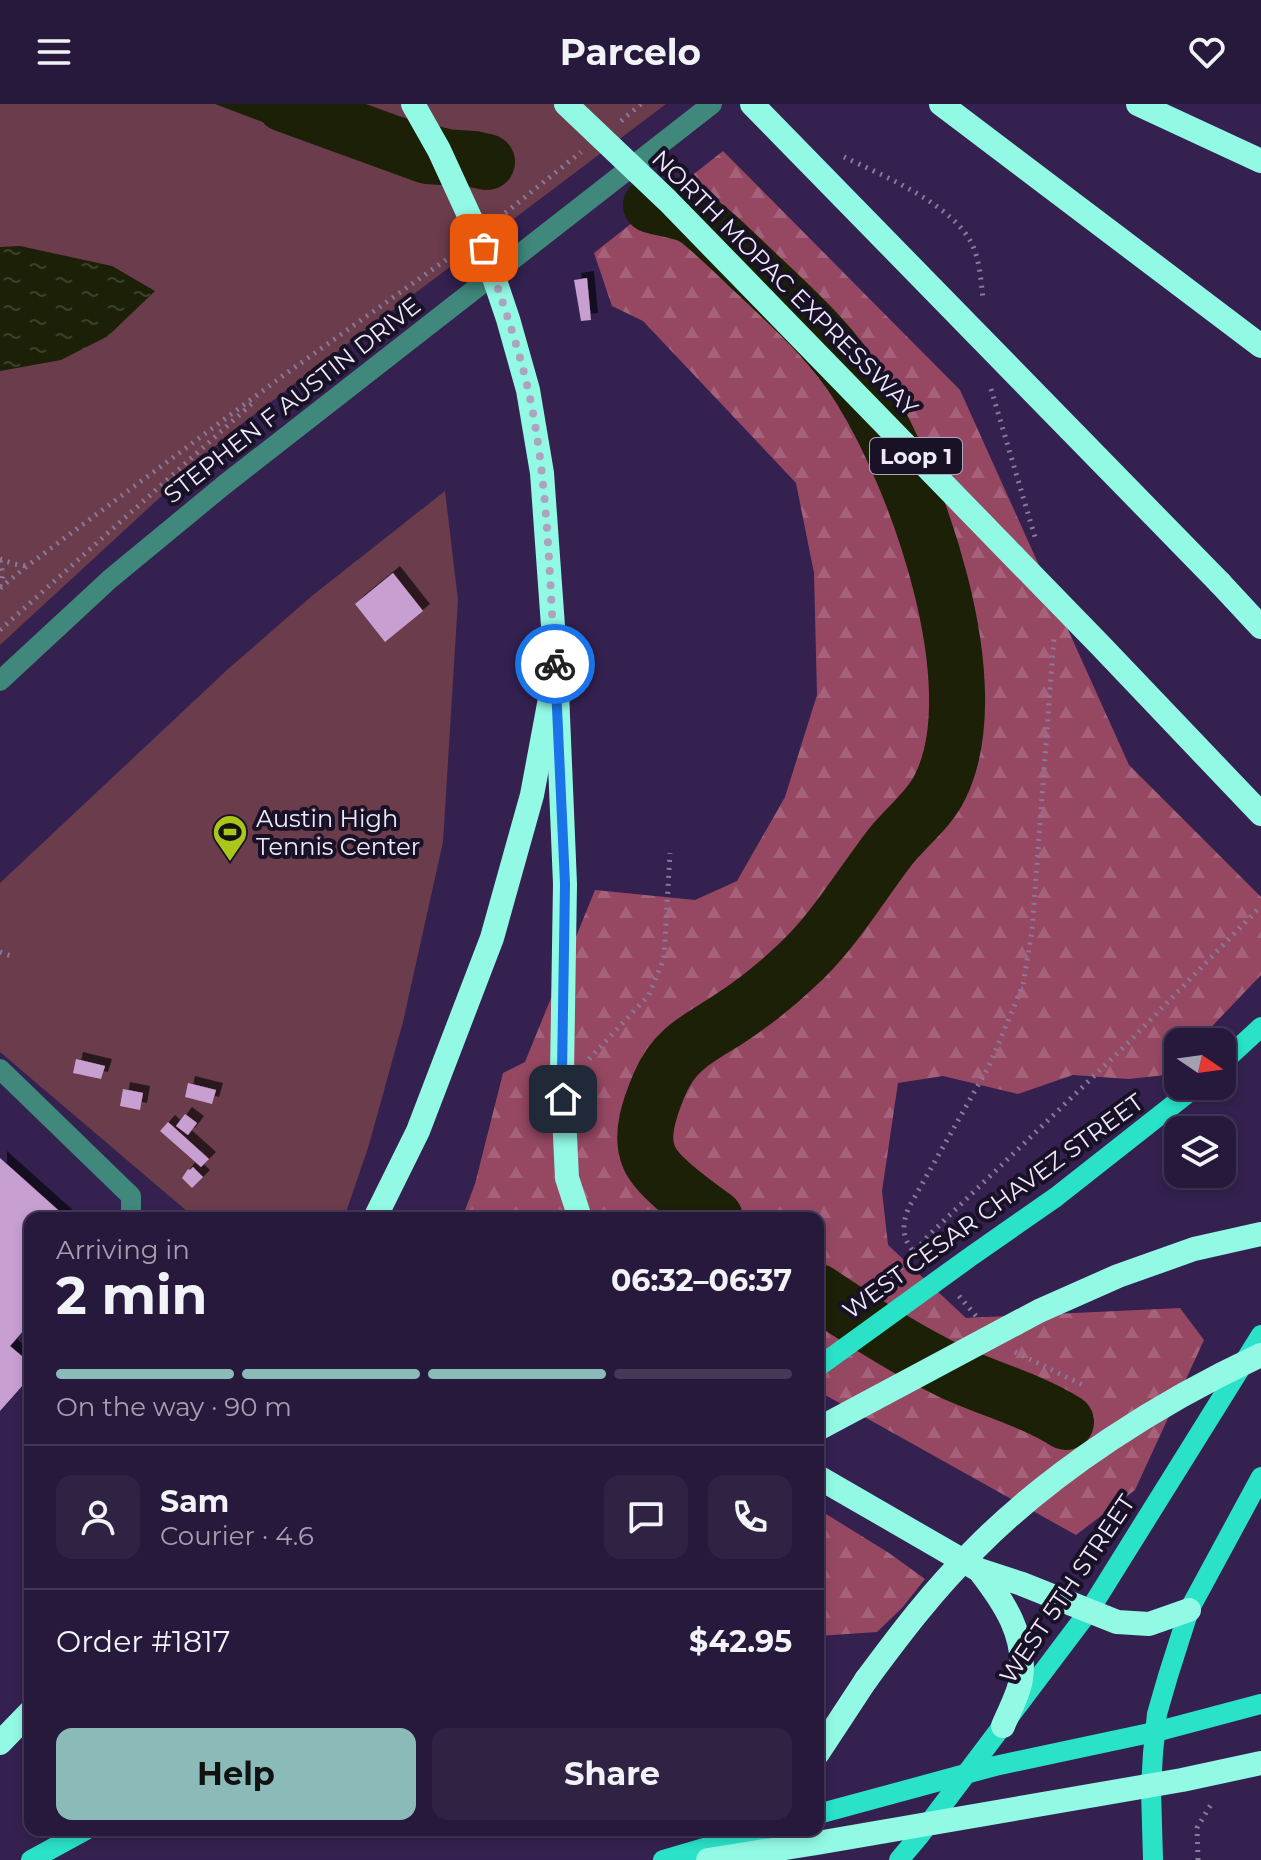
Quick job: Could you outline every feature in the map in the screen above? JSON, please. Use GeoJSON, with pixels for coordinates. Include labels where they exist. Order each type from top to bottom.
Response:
{"type":"FeatureCollection","features":[{"type":"Feature","properties":{"kind":"highway"},"geometry":{"type":"LineString","coordinates":[[413,104],[439,150],[484,248],[528,390],[542,473],[556,668],[565,884],[562,1073],[567,1178],[578,1212]]}},
{"type":"Feature","properties":{"kind":"highway","name":"NORTH MOPAC EXPRESSWAY"},"geometry":{"type":"LineString","coordinates":[[566,104],[690,224],[1261,814]]}},
{"type":"Feature","properties":{"kind":"highway"},"geometry":{"type":"LineString","coordinates":[[752,104],[1261,627]]}},
{"type":"Feature","properties":{"kind":"highway"},"geometry":{"type":"LineString","coordinates":[[941,104],[1261,346]]}},
{"type":"Feature","properties":{"kind":"highway"},"geometry":{"type":"LineString","coordinates":[[1138,104],[1261,161]]}},
{"type":"Feature","properties":{"kind":"highway"},"geometry":{"type":"LineString","coordinates":[[1220,583],[1261,616]]}},
{"type":"Feature","properties":{"kind":"highway"},"geometry":{"type":"LineString","coordinates":[[378,1212],[418,1131],[492,938],[532,795],[556,668]]}},
{"type":"Feature","properties":{"kind":"highway"},"geometry":{"type":"LineString","coordinates":[[824,1426],[1078,1293],[1194,1249],[1261,1234]]}},
{"type":"Feature","properties":{"kind":"highway"},"geometry":{"type":"LineString","coordinates":[[824,1744],[866,1680],[917,1612],[975,1549],[1028,1500],[1090,1454],[1159,1410],[1261,1355]]}},
{"type":"Feature","properties":{"kind":"highway"},"geometry":{"type":"LineString","coordinates":[[824,1481],[979,1570],[1117,1622],[1149,1624],[1189,1610]]}},
{"type":"Feature","properties":{"kind":"highway"},"geometry":{"type":"LineString","coordinates":[[979,1570],[1013,1620],[1021,1647],[1021,1680],[1003,1726]]}},
{"type":"Feature","properties":{"kind":"highway"},"geometry":{"type":"LineString","coordinates":[[0,1743],[24,1718]]}},
{"type":"Feature","properties":{"kind":"highway"},"geometry":{"type":"LineString","coordinates":[[708,1860],[1182,1780],[1261,1763]]}},
{"type":"Feature","properties":{"kind":"highway"},"geometry":{"type":"LineString","coordinates":[[749,1860],[763,1836]]}},
{"type":"Feature","properties":{"kind":"main road"},"geometry":{"type":"LineString","coordinates":[[1236,1050],[1259,1029]]}},
{"type":"Feature","properties":{"kind":"main road","name":"WEST CESAR CHAVEZ STREET"},"geometry":{"type":"LineString","coordinates":[[824,1363],[1056,1197],[1179,1100]]}},
{"type":"Feature","properties":{"kind":"main road","name":"WEST 5TH STREET"},"geometry":{"type":"LineString","coordinates":[[899,1860],[1089,1611],[1261,1335]]}},
{"type":"Feature","properties":{"kind":"main road"},"geometry":{"type":"LineString","coordinates":[[1153,1860],[1151,1789],[1157,1714],[1189,1610],[1261,1477]]}},
{"type":"Feature","properties":{"kind":"main road"},"geometry":{"type":"LineString","coordinates":[[824,1812],[995,1766],[1159,1731],[1261,1704]]}},
{"type":"Feature","properties":{"kind":"main road"},"geometry":{"type":"LineString","coordinates":[[31,1860],[75,1836]]}},
{"type":"Feature","properties":{"kind":"main road"},"geometry":{"type":"LineString","coordinates":[[663,1860],[745,1836]]}},
{"type":"Feature","properties":{"kind":"street","name":"STEPHEN F AUSTIN DRIVE"},"geometry":{"type":"LineString","coordinates":[[0,681],[110,579],[224,485],[712,104]]}},
{"type":"Feature","properties":{"kind":"street"},"geometry":{"type":"LineString","coordinates":[[0,1069],[131,1196],[131,1212]]}},
{"type":"Feature","properties":{"kind":"path"},"geometry":{"type":"LineString","coordinates":[[618,123],[641,104]]}},
{"type":"Feature","properties":{"kind":"path"},"geometry":{"type":"LineString","coordinates":[[499,218],[582,152]]}},
{"type":"Feature","properties":{"kind":"path"},"geometry":{"type":"LineString","coordinates":[[843,157],[893,180],[951,216],[972,244],[981,275],[983,305]]}},
{"type":"Feature","properties":{"kind":"path"},"geometry":{"type":"LineString","coordinates":[[0,587],[284,375],[464,247]]}},
{"type":"Feature","properties":{"kind":"path"},"geometry":{"type":"LineString","coordinates":[[0,630],[284,375]]}},
{"type":"Feature","properties":{"kind":"path"},"geometry":{"type":"LineString","coordinates":[[990,379],[1035,539]]}},
{"type":"Feature","properties":{"kind":"path"},"geometry":{"type":"LineString","coordinates":[[0,559],[27,566]]}},
{"type":"Feature","properties":{"kind":"path"},"geometry":{"type":"LineString","coordinates":[[0,559],[3,575],[0,587]]}},
{"type":"Feature","properties":{"kind":"path"},"geometry":{"type":"LineString","coordinates":[[914,1253],[905,1238],[903,1222],[909,1207],[989,1066],[1023,985],[1032,931],[1054,635]]}},
{"type":"Feature","properties":{"kind":"path"},"geometry":{"type":"LineString","coordinates":[[579,1069],[649,995],[664,958],[670,853]]}},
{"type":"Feature","properties":{"kind":"path"},"geometry":{"type":"LineString","coordinates":[[889,1282],[928,1236],[1124,1047],[1261,906]]}},
{"type":"Feature","properties":{"kind":"path"},"geometry":{"type":"LineString","coordinates":[[0,952],[11,956]]}},
{"type":"Feature","properties":{"kind":"green space"},"geometry":{"type":"Polygon","coordinates":[[[723,151],[960,390],[1129,765],[1261,897],[1261,975],[1210,1028],[1164,1028],[1164,1075],[1128,1079],[1073,1075],[1018,1094],[943,1076],[898,1083],[882,1191],[888,1245],[966,1318],[1180,1308],[1204,1340],[1135,1490],[1076,1535],[824,1394],[824,1212],[464,1212],[475,1184],[503,1073],[525,1062],[595,890],[695,900],[737,881],[785,797],[817,695],[814,573],[796,483],[643,321],[612,306],[594,253],[723,151]]]}},
{"type":"Feature","properties":{"kind":"green space"},"geometry":{"type":"Polygon","coordinates":[[[824,1513],[925,1579],[902,1608],[877,1632],[824,1636],[824,1513]]]}},
{"type":"Feature","properties":{"kind":"shaded area"},"geometry":{"type":"Polygon","coordinates":[[[0,104],[666,104],[231,432],[0,645],[0,104]]]}},
{"type":"Feature","properties":{"kind":"shaded area","name":"Austin High Tennis Center"},"geometry":{"type":"Polygon","coordinates":[[[445,491],[458,600],[443,842],[403,1022],[368,1148],[346,1212],[188,1212],[0,1052],[0,883],[227,670],[313,595],[445,491]]]}},
{"type":"Feature","properties":{"kind":"water"},"geometry":{"type":"Polygon","coordinates":[[[215,104],[348,104],[450,129],[478,153],[470,175],[392,162],[310,140],[215,104]]]}},
{"type":"Feature","properties":{"kind":"water"},"geometry":{"type":"Polygon","coordinates":[[[20,246],[112,266],[155,291],[108,336],[61,360],[0,371],[0,247],[20,246]]]}},
{"type":"Feature","properties":{"kind":"building"},"geometry":{"type":"Polygon","coordinates":[[[587,278],[591,320],[581,321],[574,280],[587,278]]]}},
{"type":"Feature","properties":{"kind":"building"},"geometry":{"type":"Polygon","coordinates":[[[393,573],[423,611],[385,642],[355,604],[393,573]]]}},
{"type":"Feature","properties":{"kind":"building"},"geometry":{"type":"Polygon","coordinates":[[[76,1059],[105,1066],[101,1079],[73,1073],[76,1059]]]}},
{"type":"Feature","properties":{"kind":"building"},"geometry":{"type":"Polygon","coordinates":[[[188,1083],[216,1090],[212,1104],[185,1097],[188,1083]]]}},
{"type":"Feature","properties":{"kind":"building"},"geometry":{"type":"Polygon","coordinates":[[[123,1089],[143,1093],[140,1110],[120,1106],[123,1089]]]}},
{"type":"Feature","properties":{"kind":"building"},"geometry":{"type":"Polygon","coordinates":[[[185,1114],[197,1123],[188,1135],[176,1126],[185,1114]]]}},
{"type":"Feature","properties":{"kind":"building"},"geometry":{"type":"Polygon","coordinates":[[[168,1122],[209,1159],[201,1167],[160,1131],[168,1122]]]}},
{"type":"Feature","properties":{"kind":"building"},"geometry":{"type":"Polygon","coordinates":[[[0,1158],[60,1212],[24,1212],[24,1330],[10,1346],[24,1358],[24,1384],[0,1411],[0,1158]]]}},
{"type":"Feature","properties":{"kind":"building"},"geometry":{"type":"Polygon","coordinates":[[[193,1167],[203,1177],[192,1188],[182,1178],[193,1167]]]}},
{"type":"Feature","properties":{"kind":"waterway"},"geometry":{"type":"LineString","coordinates":[[284,104],[427,156],[487,162]]}},
{"type":"Feature","properties":{"kind":"waterway"},"geometry":{"type":"LineString","coordinates":[[651,205],[689,215],[713,233],[812,328],[860,388],[904,474],[924,527],[952,640],[957,694],[954,744],[940,787],[930,803],[891,846],[809,954],[755,1001],[689,1045],[673,1061],[660,1083],[646,1129],[649,1157],[669,1182],[707,1212]]}},
{"type":"Feature","properties":{"kind":"waterway"},"geometry":{"type":"LineString","coordinates":[[824,1296],[935,1363],[1039,1407],[1066,1422]]}},
{"type":"Feature","properties":{"kind":"way so far"},"geometry":{"type":"LineString","coordinates":[[484,248],[528,390],[542,473],[555,664]]}},
{"type":"Feature","properties":{"kind":"place","name":"Austin High Tennis Center"},"geometry":{"type":"Point","coordinates":[230,863]}},
{"type":"Feature","properties":{"kind":"route"},"geometry":{"type":"LineString","coordinates":[[555,664],[565,884],[563,1099]]}}]}
